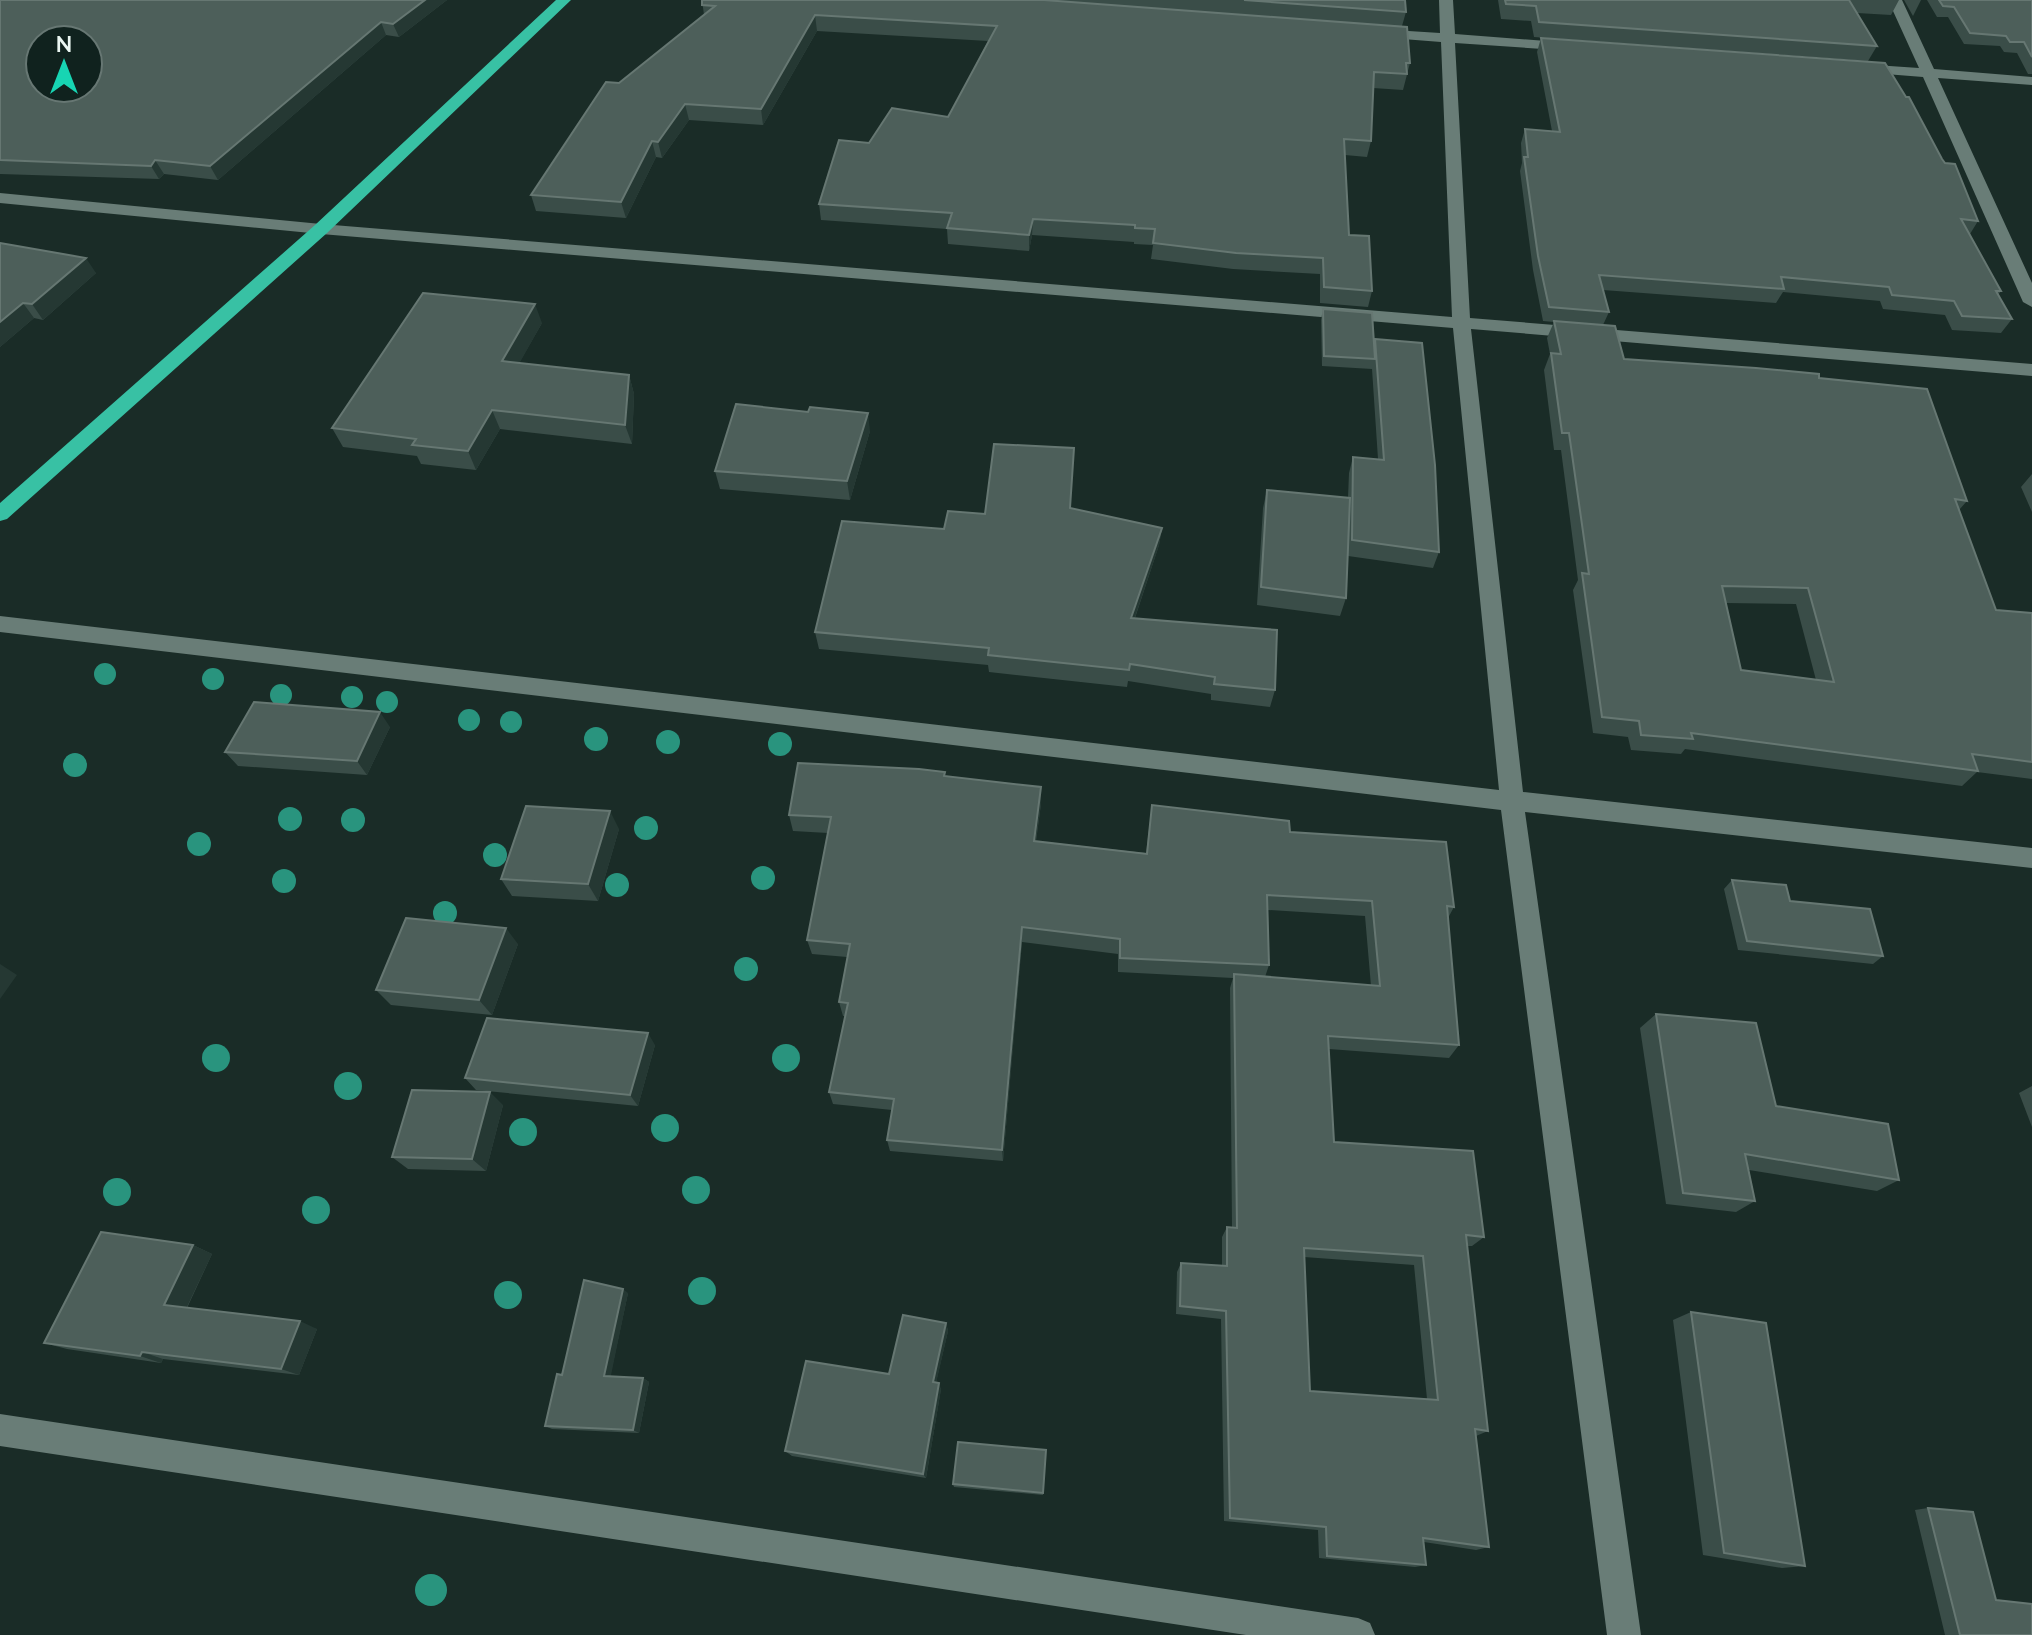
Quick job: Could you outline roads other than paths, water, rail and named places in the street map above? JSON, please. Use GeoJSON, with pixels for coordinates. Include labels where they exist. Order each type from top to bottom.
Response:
{"type":"FeatureCollection","features":[{"type":"Feature","properties":{"kind":"highway"},"geometry":{"type":"LineString","coordinates":[[0,514],[321,229],[564,0]]}},
{"type":"Feature","properties":{"kind":"street"},"geometry":{"type":"LineString","coordinates":[[1446,0],[1461,323],[1512,801],[1624,1635]]}},
{"type":"Feature","properties":{"kind":"street"},"geometry":{"type":"LineString","coordinates":[[1895,0],[2032,302]]}},
{"type":"Feature","properties":{"kind":"street"},"geometry":{"type":"LineString","coordinates":[[1354,31],[1589,49]]}},
{"type":"Feature","properties":{"kind":"street"},"geometry":{"type":"LineString","coordinates":[[1837,67],[2032,81]]}},
{"type":"Feature","properties":{"kind":"street"},"geometry":{"type":"LineString","coordinates":[[0,198],[321,229],[2032,370]]}},
{"type":"Feature","properties":{"kind":"street"},"geometry":{"type":"LineString","coordinates":[[0,624],[1512,801],[2032,858]]}},
{"type":"Feature","properties":{"kind":"street"},"geometry":{"type":"LineString","coordinates":[[0,1430],[1358,1635]]}}]}
